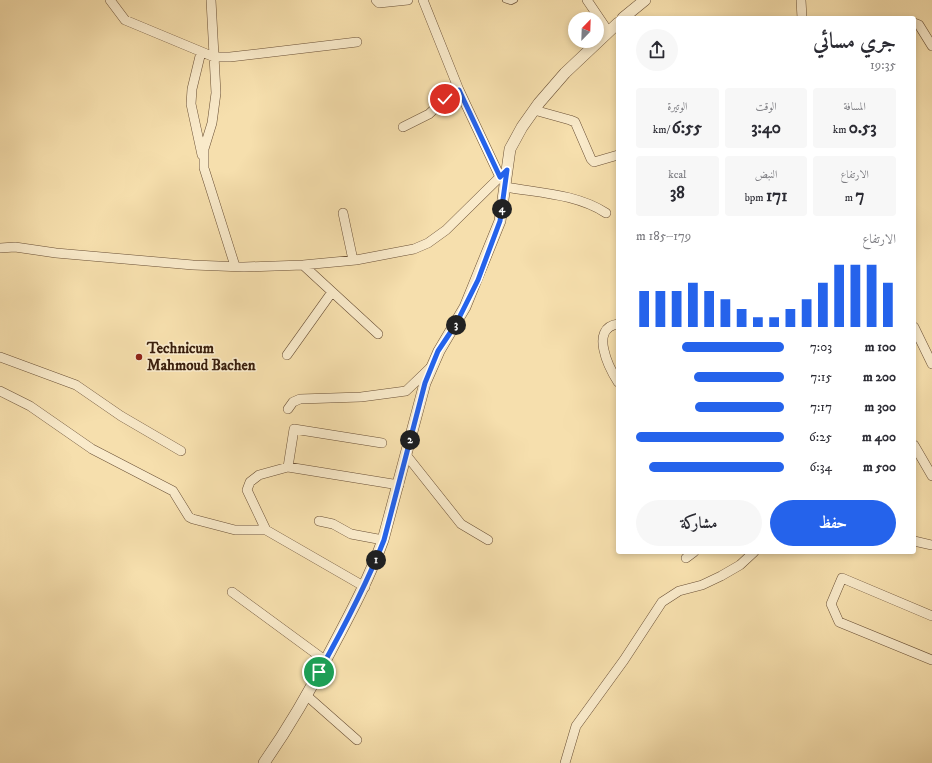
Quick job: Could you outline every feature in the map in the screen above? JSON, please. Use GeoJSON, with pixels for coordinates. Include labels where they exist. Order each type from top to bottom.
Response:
{"type":"FeatureCollection","features":[{"type":"Feature","properties":{"kind":"street"},"geometry":{"type":"LineString","coordinates":[[110,0],[125,20],[214,57],[230,57],[357,42]]}},
{"type":"Feature","properties":{"kind":"street"},"geometry":{"type":"LineString","coordinates":[[203,156],[212,123],[216,93],[211,0]]}},
{"type":"Feature","properties":{"kind":"street"},"geometry":{"type":"LineString","coordinates":[[376,0],[379,3],[408,0]]}},
{"type":"Feature","properties":{"kind":"street"},"geometry":{"type":"LineString","coordinates":[[264,763],[278,744],[326,661],[365,587],[384,540],[407,456],[416,414],[438,351],[456,324],[478,280],[500,221],[506,187],[504,174],[459,90],[423,0]]}},
{"type":"Feature","properties":{"kind":"street"},"geometry":{"type":"LineString","coordinates":[[588,0],[608,31]]}},
{"type":"Feature","properties":{"kind":"street"},"geometry":{"type":"LineString","coordinates":[[625,16],[645,0]]}},
{"type":"Feature","properties":{"kind":"street"},"geometry":{"type":"LineString","coordinates":[[801,0],[802,16]]}},
{"type":"Feature","properties":{"kind":"street"},"geometry":{"type":"LineString","coordinates":[[0,248],[15,247],[56,253],[193,265],[235,266],[303,265],[353,260],[414,250],[428,243],[446,230],[504,174],[510,149],[534,110],[565,73],[616,24]]}},
{"type":"Feature","properties":{"kind":"street"},"geometry":{"type":"LineString","coordinates":[[916,24],[919,25],[932,46]]}},
{"type":"Feature","properties":{"kind":"street"},"geometry":{"type":"LineString","coordinates":[[201,52],[192,89],[191,104],[203,156],[204,168],[235,266]]}},
{"type":"Feature","properties":{"kind":"street"},"geometry":{"type":"LineString","coordinates":[[403,127],[429,114],[445,99],[459,90]]}},
{"type":"Feature","properties":{"kind":"street"},"geometry":{"type":"LineString","coordinates":[[534,110],[575,122],[591,159],[594,162],[616,156]]}},
{"type":"Feature","properties":{"kind":"street"},"geometry":{"type":"LineString","coordinates":[[506,187],[575,200],[589,204],[606,213]]}},
{"type":"Feature","properties":{"kind":"street"},"geometry":{"type":"LineString","coordinates":[[343,213],[353,260]]}},
{"type":"Feature","properties":{"kind":"street"},"geometry":{"type":"LineString","coordinates":[[303,265],[378,334]]}},
{"type":"Feature","properties":{"kind":"street"},"geometry":{"type":"LineString","coordinates":[[287,355],[332,292]]}},
{"type":"Feature","properties":{"kind":"street"},"geometry":{"type":"LineString","coordinates":[[616,324],[613,325],[604,333],[602,343],[605,356],[616,378]]}},
{"type":"Feature","properties":{"kind":"street"},"geometry":{"type":"LineString","coordinates":[[916,331],[932,364]]}},
{"type":"Feature","properties":{"kind":"street"},"geometry":{"type":"LineString","coordinates":[[0,357],[76,385],[121,416],[181,451]]}},
{"type":"Feature","properties":{"kind":"street"},"geometry":{"type":"LineString","coordinates":[[288,408],[292,402],[300,399],[361,397],[406,391],[433,365]]}},
{"type":"Feature","properties":{"kind":"street"},"geometry":{"type":"LineString","coordinates":[[0,391],[30,406],[92,449],[173,491],[189,517],[235,530],[266,530],[365,587]]}},
{"type":"Feature","properties":{"kind":"street"},"geometry":{"type":"LineString","coordinates":[[288,467],[294,429],[382,443]]}},
{"type":"Feature","properties":{"kind":"street"},"geometry":{"type":"LineString","coordinates":[[916,448],[932,476]]}},
{"type":"Feature","properties":{"kind":"street"},"geometry":{"type":"LineString","coordinates":[[407,456],[461,524],[488,540]]}},
{"type":"Feature","properties":{"kind":"street"},"geometry":{"type":"LineString","coordinates":[[266,530],[247,490],[250,482],[259,475],[288,467],[399,485]]}},
{"type":"Feature","properties":{"kind":"street"},"geometry":{"type":"LineString","coordinates":[[319,520],[333,524],[351,534],[384,540]]}},
{"type":"Feature","properties":{"kind":"street"},"geometry":{"type":"LineString","coordinates":[[916,542],[932,546]]}},
{"type":"Feature","properties":{"kind":"street"},"geometry":{"type":"LineString","coordinates":[[686,558],[691,554]]}},
{"type":"Feature","properties":{"kind":"street"},"geometry":{"type":"LineString","coordinates":[[565,763],[576,726],[624,660],[662,602],[679,591],[702,585],[721,576],[740,565],[752,554]]}},
{"type":"Feature","properties":{"kind":"street"},"geometry":{"type":"LineString","coordinates":[[932,616],[842,578],[831,604],[839,622],[932,660]]}},
{"type":"Feature","properties":{"kind":"street"},"geometry":{"type":"LineString","coordinates":[[232,592],[326,661]]}},
{"type":"Feature","properties":{"kind":"street"},"geometry":{"type":"LineString","coordinates":[[306,695],[357,740]]}},
{"type":"Feature","properties":{"kind":"lane"},"geometry":{"type":"LineString","coordinates":[[506,0],[511,2],[516,0]]}},
{"type":"Feature","properties":{"kind":"place","name":"Technicum Mahmoud Bachen"},"geometry":{"type":"Point","coordinates":[139,357]}},
{"type":"Feature","properties":{"kind":"route"},"geometry":{"type":"LineString","coordinates":[[319,672],[365,587],[377,558],[384,540],[425,383],[438,351],[456,324],[478,280],[500,221],[507,170],[500,177],[459,90],[445,99]]}}]}
